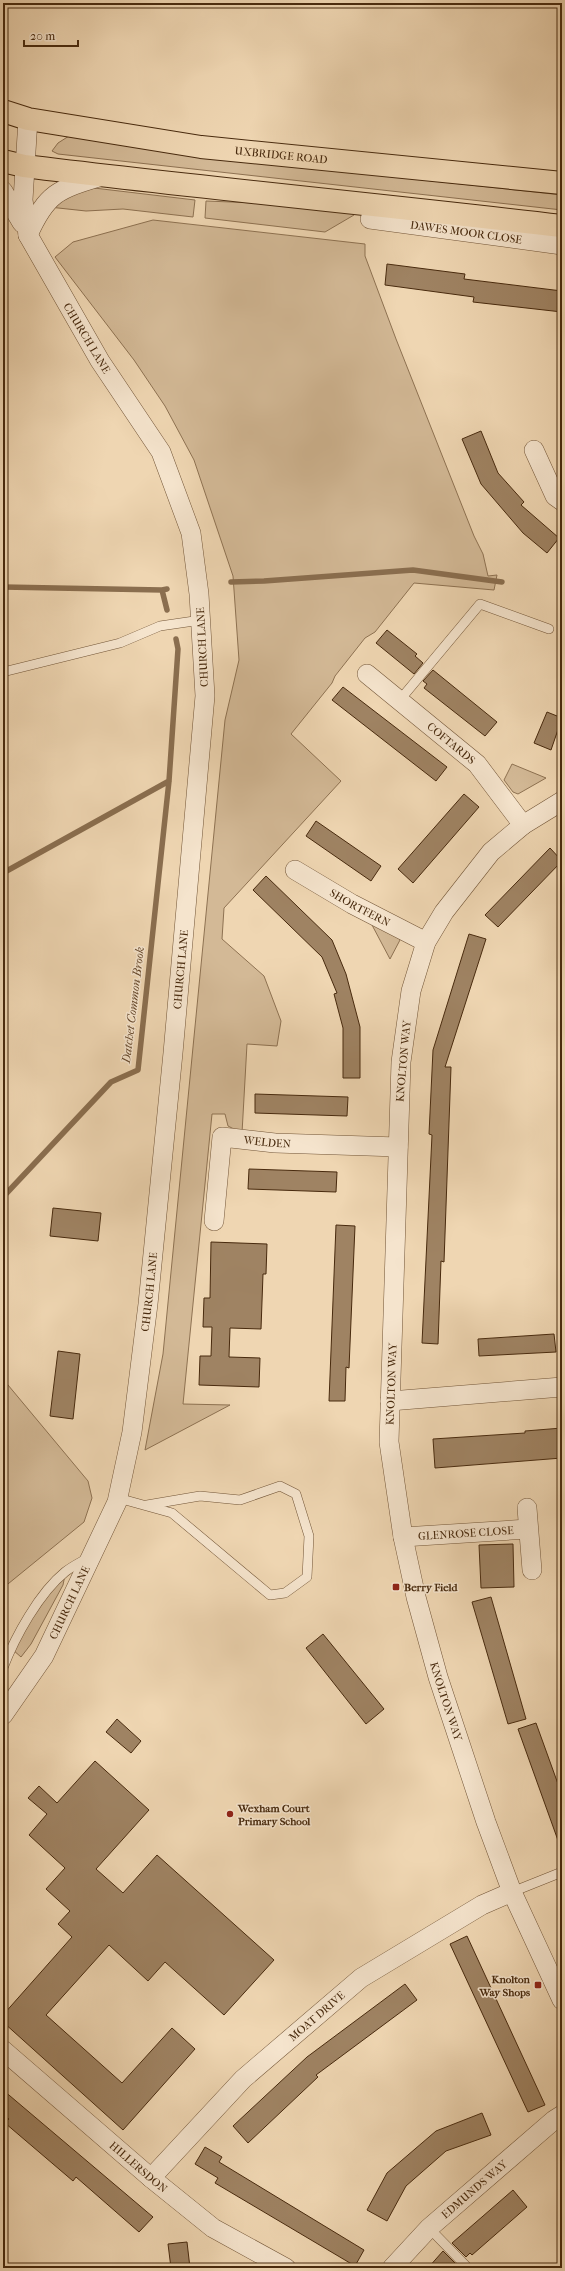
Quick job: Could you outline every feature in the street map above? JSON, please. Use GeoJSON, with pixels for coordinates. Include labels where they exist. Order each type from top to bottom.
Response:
{"type":"FeatureCollection","features":[{"type":"Feature","properties":{"kind":"main road","name":"UXBRIDGE ROAD"},"geometry":{"type":"LineString","coordinates":[[3,111],[28,119],[201,147],[562,183]]}},
{"type":"Feature","properties":{"kind":"main road"},"geometry":{"type":"LineString","coordinates":[[3,161],[24,166],[103,176],[562,226]]}},
{"type":"Feature","properties":{"kind":"street","name":"CHURCH LANE"},"geometry":{"type":"LineString","coordinates":[[28,119],[23,200],[28,235]]}},
{"type":"Feature","properties":{"kind":"street"},"geometry":{"type":"LineString","coordinates":[[28,235],[39,211],[53,196],[70,186],[103,176]]}},
{"type":"Feature","properties":{"kind":"street","name":"CHURCH LANE"},"geometry":{"type":"LineString","coordinates":[[3,191],[100,361],[161,452],[191,533],[201,620],[205,696],[175,1037],[148,1304],[132,1432],[118,1498],[93,1554],[44,1656],[4,1706]]}},
{"type":"Feature","properties":{"kind":"street","name":"DAWES MOOR CLOSE"},"geometry":{"type":"LineString","coordinates":[[370,219],[562,245]]}},
{"type":"Feature","properties":{"kind":"street"},"geometry":{"type":"LineString","coordinates":[[534,450],[555,496],[562,500]]}},
{"type":"Feature","properties":{"kind":"street","name":"COFTARDS"},"geometry":{"type":"LineString","coordinates":[[367,674],[477,764],[523,825]]}},
{"type":"Feature","properties":{"kind":"street","name":"KNOLTON WAY"},"geometry":{"type":"LineString","coordinates":[[562,801],[523,825],[491,852],[444,912],[426,942],[410,999],[401,1062],[389,1442],[403,1537],[416,1597],[438,1677],[486,1822],[512,1892],[562,2000]]}},
{"type":"Feature","properties":{"kind":"street","name":"SHORTFERN"},"geometry":{"type":"LineString","coordinates":[[295,870],[352,904],[426,942]]}},
{"type":"Feature","properties":{"kind":"street","name":"WELDEN"},"geometry":{"type":"LineString","coordinates":[[214,1221],[222,1137],[275,1143],[398,1147]]}},
{"type":"Feature","properties":{"kind":"street"},"geometry":{"type":"LineString","coordinates":[[390,1401],[562,1387]]}},
{"type":"Feature","properties":{"kind":"street","name":"GLENROSE CLOSE"},"geometry":{"type":"LineString","coordinates":[[527,1508],[532,1570]]}},
{"type":"Feature","properties":{"kind":"street","name":"GLENROSE CLOSE"},"geometry":{"type":"LineString","coordinates":[[403,1537],[528,1529]]}},
{"type":"Feature","properties":{"kind":"street","name":"MOAT DRIVE"},"geometry":{"type":"LineString","coordinates":[[151,2178],[243,2079],[362,1978],[482,1905],[512,1892]]}},
{"type":"Feature","properties":{"kind":"street","name":"HILLERSDON"},"geometry":{"type":"LineString","coordinates":[[3,2050],[151,2178],[213,2228],[282,2267]]}},
{"type":"Feature","properties":{"kind":"street","name":"EDMUNDS WAY"},"geometry":{"type":"LineString","coordinates":[[392,2268],[429,2228],[554,2120],[562,2115]]}},
{"type":"Feature","properties":{"kind":"lane"},"geometry":{"type":"LineString","coordinates":[[400,701],[480,604],[549,629]]}},
{"type":"Feature","properties":{"kind":"lane"},"geometry":{"type":"LineString","coordinates":[[3,672],[120,643],[160,626],[201,620]]}},
{"type":"Feature","properties":{"kind":"lane"},"geometry":{"type":"LineString","coordinates":[[118,1498],[172,1513],[270,1595],[285,1593],[307,1577],[309,1536],[296,1494],[280,1486],[240,1500],[200,1496],[147,1505]]}},
{"type":"Feature","properties":{"kind":"lane"},"geometry":{"type":"LineString","coordinates":[[3,1668],[13,1641],[37,1604],[64,1573],[93,1554]]}},
{"type":"Feature","properties":{"kind":"lane"},"geometry":{"type":"LineString","coordinates":[[512,1892],[562,1872]]}},
{"type":"Feature","properties":{"kind":"lane"},"geometry":{"type":"LineString","coordinates":[[429,2228],[468,2268]]}},
{"type":"Feature","properties":{"kind":"shaded area"},"geometry":{"type":"Polygon","coordinates":[[[69,136],[258,162],[562,195],[562,210],[58,154],[52,151],[58,143],[69,136]]]}},
{"type":"Feature","properties":{"kind":"shaded area"},"geometry":{"type":"Polygon","coordinates":[[[94,188],[195,200],[193,217],[123,209],[86,211],[49,207],[54,200],[94,188]]]}},
{"type":"Feature","properties":{"kind":"shaded area"},"geometry":{"type":"Polygon","coordinates":[[[206,201],[356,207],[354,215],[325,232],[205,218],[206,201]]]}},
{"type":"Feature","properties":{"kind":"shaded area"},"geometry":{"type":"Polygon","coordinates":[[[153,220],[365,244],[365,256],[396,339],[474,536],[483,554],[488,576],[497,575],[494,590],[414,583],[375,632],[365,638],[335,676],[332,683],[291,734],[341,781],[224,908],[222,939],[264,976],[281,1021],[277,1046],[247,1044],[242,1133],[228,1126],[225,1114],[212,1114],[183,1404],[230,1405],[145,1450],[163,1354],[225,720],[239,660],[233,576],[194,460],[165,406],[134,360],[55,257],[73,242],[153,220]]]}},
{"type":"Feature","properties":{"kind":"shaded area"},"geometry":{"type":"Polygon","coordinates":[[[512,764],[546,778],[518,794],[513,792],[504,780],[512,764]]]}},
{"type":"Feature","properties":{"kind":"shaded area"},"geometry":{"type":"Polygon","coordinates":[[[374,924],[397,935],[400,940],[390,959],[372,925],[374,924]]]}},
{"type":"Feature","properties":{"kind":"shaded area"},"geometry":{"type":"Polygon","coordinates":[[[3,1379],[88,1481],[92,1498],[84,1522],[3,1588],[3,1379]]]}},
{"type":"Feature","properties":{"kind":"shaded area"},"geometry":{"type":"Polygon","coordinates":[[[65,1575],[63,1585],[31,1644],[21,1657],[13,1650],[25,1627],[59,1579],[65,1575]]]}},
{"type":"Feature","properties":{"kind":"building"},"geometry":{"type":"Polygon","coordinates":[[[387,264],[465,274],[464,279],[562,291],[562,312],[473,302],[474,297],[385,285],[387,264]]]}},
{"type":"Feature","properties":{"kind":"building"},"geometry":{"type":"Polygon","coordinates":[[[481,431],[498,473],[524,502],[521,505],[559,538],[547,553],[523,533],[481,484],[462,439],[481,431]]]}},
{"type":"Feature","properties":{"kind":"building"},"geometry":{"type":"Polygon","coordinates":[[[387,630],[417,654],[415,656],[423,663],[414,674],[376,643],[387,630]]]}},
{"type":"Feature","properties":{"kind":"building"},"geometry":{"type":"Polygon","coordinates":[[[433,670],[497,722],[485,736],[424,688],[427,684],[423,681],[433,670]]]}},
{"type":"Feature","properties":{"kind":"building"},"geometry":{"type":"Polygon","coordinates":[[[343,687],[447,767],[436,781],[332,700],[343,687]]]}},
{"type":"Feature","properties":{"kind":"building"},"geometry":{"type":"Polygon","coordinates":[[[547,712],[562,718],[551,750],[534,743],[547,712]]]}},
{"type":"Feature","properties":{"kind":"building"},"geometry":{"type":"Polygon","coordinates":[[[464,794],[479,807],[413,883],[398,869],[464,794]]]}},
{"type":"Feature","properties":{"kind":"building"},"geometry":{"type":"Polygon","coordinates":[[[316,821],[381,866],[371,881],[306,836],[316,821]]]}},
{"type":"Feature","properties":{"kind":"building"},"geometry":{"type":"Polygon","coordinates":[[[550,848],[562,861],[498,927],[485,915],[550,848]]]}},
{"type":"Feature","properties":{"kind":"building"},"geometry":{"type":"Polygon","coordinates":[[[266,876],[332,940],[346,974],[360,1027],[360,1078],[343,1078],[343,1028],[334,994],[337,993],[322,957],[253,890],[266,876]]]}},
{"type":"Feature","properties":{"kind":"building"},"geometry":{"type":"Polygon","coordinates":[[[469,934],[486,939],[445,1067],[451,1067],[444,1262],[441,1261],[438,1344],[422,1343],[432,1135],[429,1134],[433,1050],[469,934]]]}},
{"type":"Feature","properties":{"kind":"building"},"geometry":{"type":"Polygon","coordinates":[[[255,1094],[348,1097],[347,1116],[255,1113],[255,1094]]]}},
{"type":"Feature","properties":{"kind":"building"},"geometry":{"type":"Polygon","coordinates":[[[249,1169],[337,1172],[336,1192],[248,1189],[249,1169]]]}},
{"type":"Feature","properties":{"kind":"building"},"geometry":{"type":"Polygon","coordinates":[[[53,1208],[101,1213],[98,1241],[50,1236],[53,1208]]]}},
{"type":"Feature","properties":{"kind":"building"},"geometry":{"type":"Polygon","coordinates":[[[336,1225],[355,1226],[349,1368],[346,1367],[345,1401],[329,1401],[336,1225]]]}},
{"type":"Feature","properties":{"kind":"building"},"geometry":{"type":"Polygon","coordinates":[[[211,1242],[267,1244],[266,1274],[263,1274],[261,1329],[230,1328],[229,1357],[260,1358],[259,1387],[199,1385],[200,1356],[211,1356],[212,1327],[203,1327],[204,1298],[210,1298],[211,1242]]]}},
{"type":"Feature","properties":{"kind":"building"},"geometry":{"type":"Polygon","coordinates":[[[554,1334],[556,1352],[479,1356],[478,1339],[554,1334]]]}},
{"type":"Feature","properties":{"kind":"building"},"geometry":{"type":"Polygon","coordinates":[[[58,1351],[80,1354],[73,1419],[50,1416],[58,1351]]]}},
{"type":"Feature","properties":{"kind":"building"},"geometry":{"type":"Polygon","coordinates":[[[562,1428],[562,1458],[435,1468],[433,1439],[525,1433],[525,1431],[562,1428]]]}},
{"type":"Feature","properties":{"kind":"building"},"geometry":{"type":"Polygon","coordinates":[[[513,1544],[514,1587],[481,1588],[479,1545],[513,1544]]]}},
{"type":"Feature","properties":{"kind":"building"},"geometry":{"type":"Polygon","coordinates":[[[491,1597],[526,1719],[508,1724],[472,1602],[491,1597]]]}},
{"type":"Feature","properties":{"kind":"building"},"geometry":{"type":"Polygon","coordinates":[[[323,1634],[384,1709],[366,1724],[306,1648],[323,1634]]]}},
{"type":"Feature","properties":{"kind":"building"},"geometry":{"type":"Polygon","coordinates":[[[117,1719],[141,1741],[131,1753],[106,1732],[117,1719]]]}},
{"type":"Feature","properties":{"kind":"building"},"geometry":{"type":"Polygon","coordinates":[[[536,1723],[562,1795],[562,1846],[560,1846],[518,1729],[536,1723]]]}},
{"type":"Feature","properties":{"kind":"building"},"geometry":{"type":"Polygon","coordinates":[[[95,1761],[149,1810],[96,1869],[123,1893],[157,1855],[274,1960],[224,2015],[165,1962],[148,1981],[109,1945],[46,2015],[122,2083],[172,2028],[195,2049],[123,2130],[3,2022],[3,2015],[72,1937],[58,1924],[70,1911],[46,1889],[65,1868],[29,1835],[47,1814],[28,1798],[39,1786],[57,1803],[95,1761]]]}},
{"type":"Feature","properties":{"kind":"building"},"geometry":{"type":"Polygon","coordinates":[[[467,1936],[545,2105],[528,2112],[450,1944],[467,1936]]]}},
{"type":"Feature","properties":{"kind":"building"},"geometry":{"type":"Polygon","coordinates":[[[405,1984],[417,2000],[316,2075],[318,2077],[248,2143],[233,2126],[307,2057],[405,1984]]]}},
{"type":"Feature","properties":{"kind":"building"},"geometry":{"type":"Polygon","coordinates":[[[3,2090],[153,2217],[139,2232],[76,2177],[73,2181],[5,2123],[9,2119],[3,2113],[3,2090]]]}},
{"type":"Feature","properties":{"kind":"building"},"geometry":{"type":"Polygon","coordinates":[[[482,2113],[491,2135],[446,2151],[406,2186],[387,2221],[367,2210],[387,2173],[436,2131],[482,2113]]]}},
{"type":"Feature","properties":{"kind":"building"},"geometry":{"type":"Polygon","coordinates":[[[205,2147],[222,2157],[219,2162],[364,2250],[355,2266],[215,2183],[218,2178],[195,2164],[205,2147]]]}},
{"type":"Feature","properties":{"kind":"building"},"geometry":{"type":"Polygon","coordinates":[[[513,2190],[527,2207],[472,2255],[470,2253],[466,2257],[452,2243],[513,2190]]]}},
{"type":"Feature","properties":{"kind":"building"},"geometry":{"type":"Polygon","coordinates":[[[187,2242],[190,2268],[171,2268],[168,2244],[187,2242]]]}},
{"type":"Feature","properties":{"kind":"building"},"geometry":{"type":"Polygon","coordinates":[[[443,2251],[458,2266],[456,2268],[428,2268],[443,2251]]]}},
{"type":"Feature","properties":{"kind":"waterway"},"geometry":{"type":"LineString","coordinates":[[231,582],[413,570],[502,582]]}},
{"type":"Feature","properties":{"kind":"waterway"},"geometry":{"type":"LineString","coordinates":[[3,587],[162,590]]}},
{"type":"Feature","properties":{"kind":"waterway"},"geometry":{"type":"LineString","coordinates":[[167,589],[162,590],[167,610]]}},
{"type":"Feature","properties":{"kind":"waterway","name":"Datchet Common Brook"},"geometry":{"type":"LineString","coordinates":[[3,1197],[111,1082],[138,1070],[169,781],[178,649],[176,639]]}},
{"type":"Feature","properties":{"kind":"waterway"},"geometry":{"type":"LineString","coordinates":[[3,873],[169,781]]}},
{"type":"Feature","properties":{"kind":"place","name":"Berry Field"},"geometry":{"type":"Point","coordinates":[396,1587]}},
{"type":"Feature","properties":{"kind":"place","name":"Wexham Court Primary School"},"geometry":{"type":"Point","coordinates":[230,1814]}},
{"type":"Feature","properties":{"kind":"place","name":"Knolton Way Shops"},"geometry":{"type":"Point","coordinates":[538,1985]}}]}
